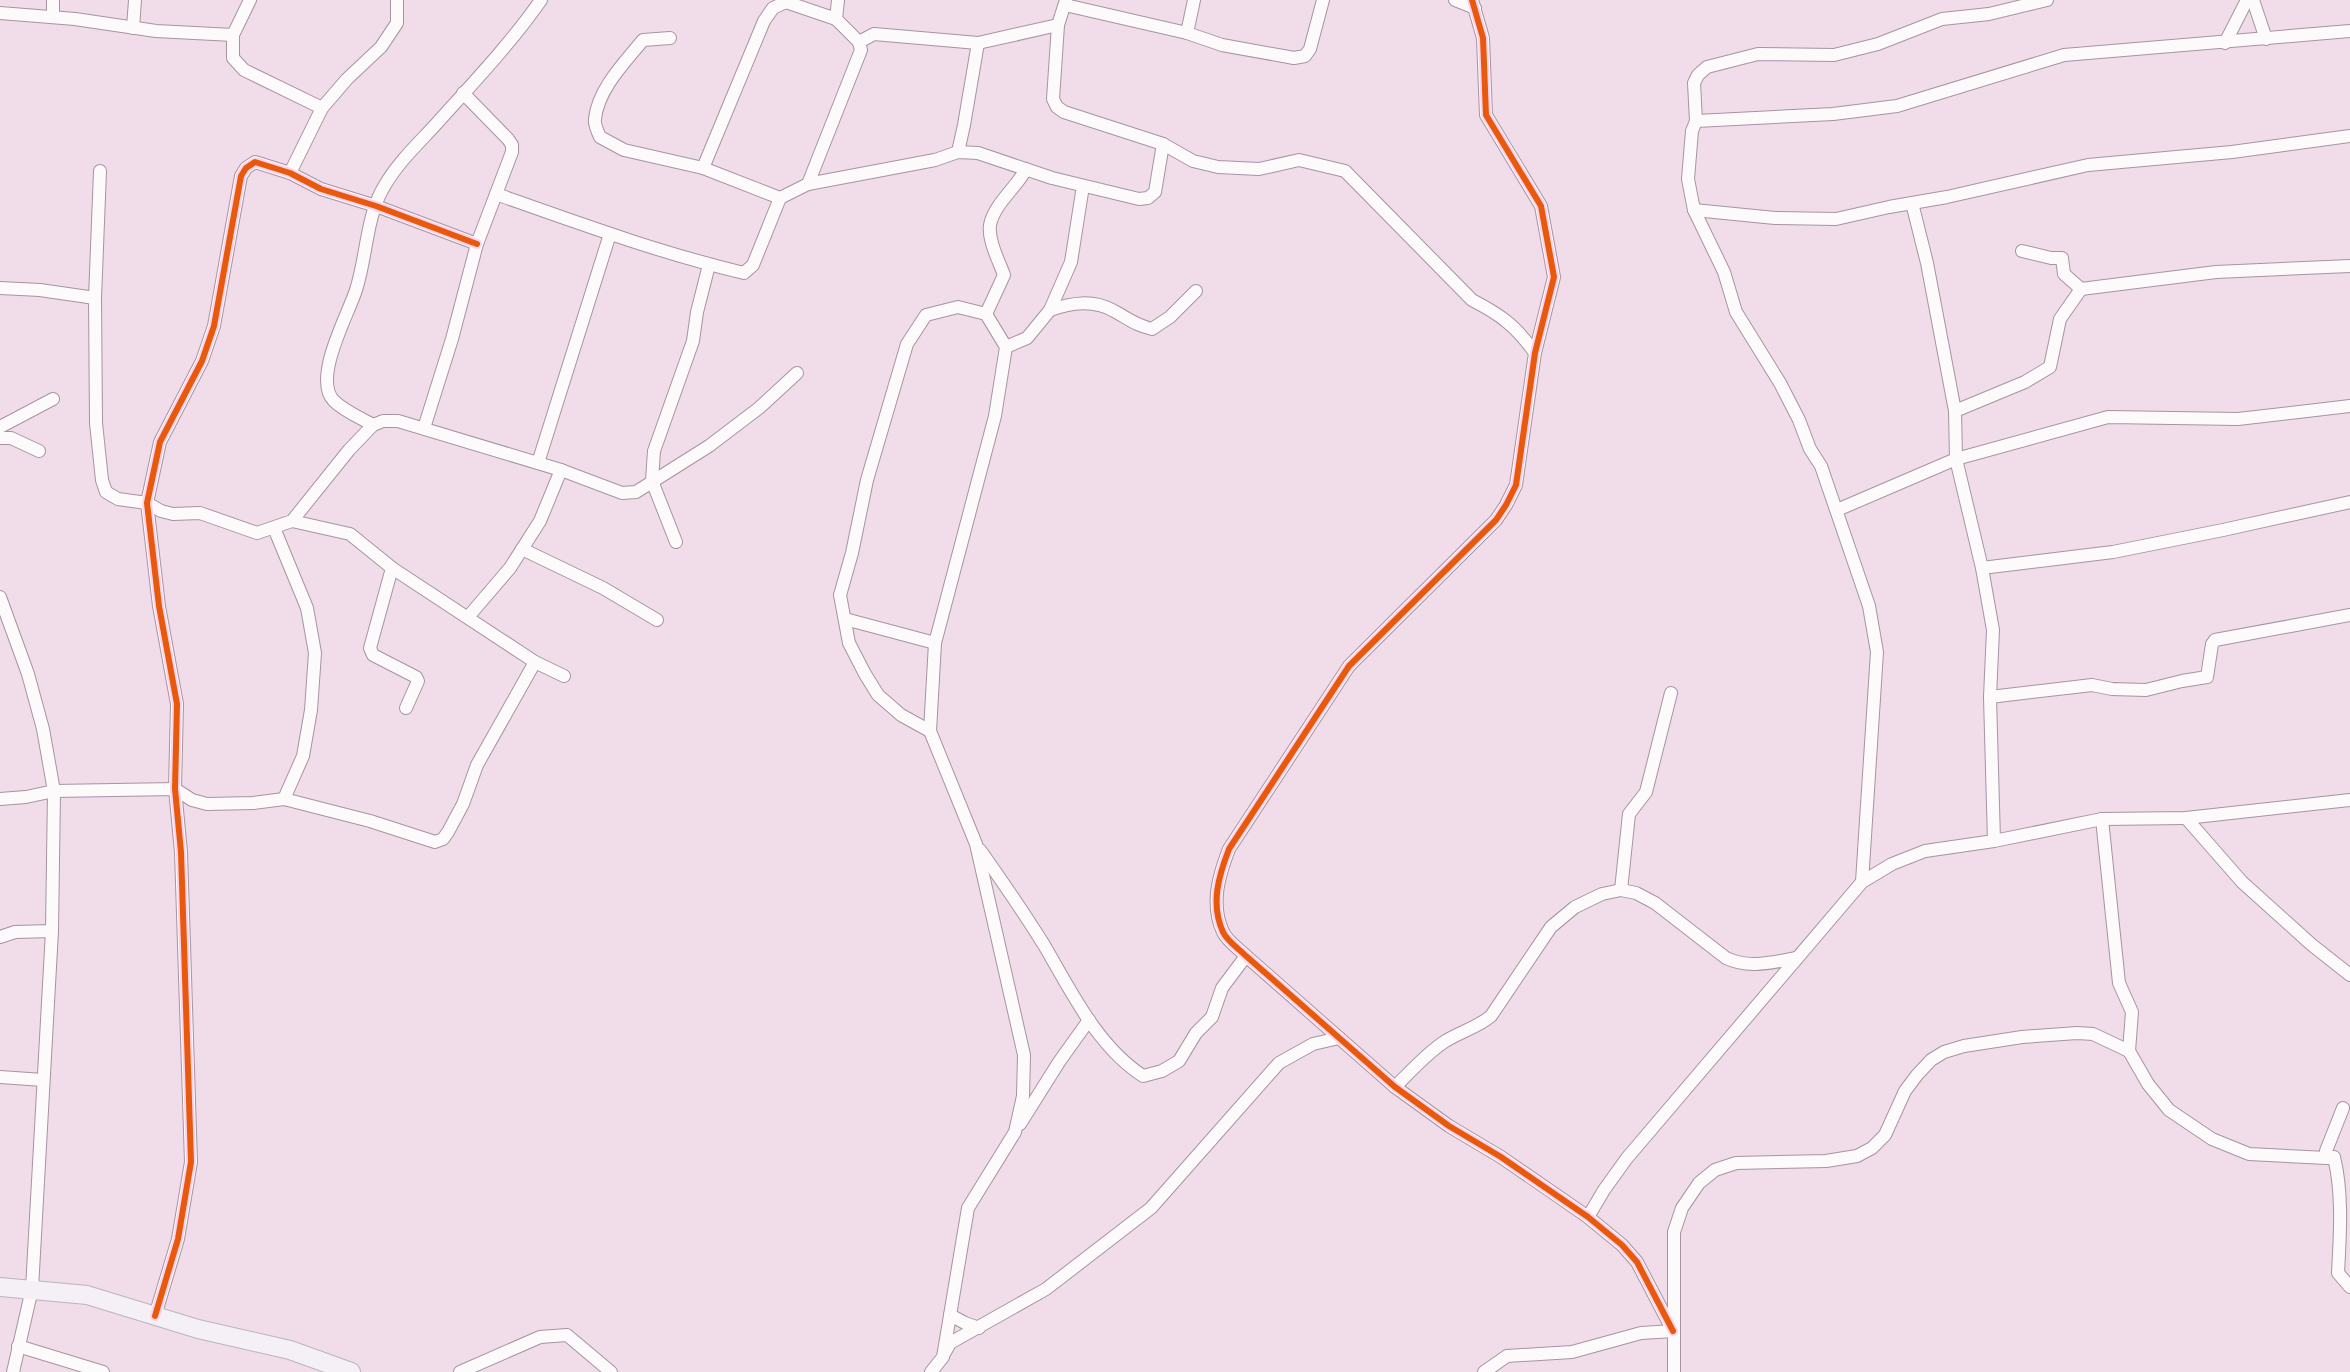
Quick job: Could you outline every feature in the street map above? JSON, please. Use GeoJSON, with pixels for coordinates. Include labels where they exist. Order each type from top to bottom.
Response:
{"type":"FeatureCollection","features":[{"type":"Feature","properties":{"kind":"main road"},"geometry":{"type":"LineString","coordinates":[[0,1287],[87,1295],[198,1329],[290,1350],[351,1372]]}},
{"type":"Feature","properties":{"kind":"street"},"geometry":{"type":"LineString","coordinates":[[53,17],[54,0]]}},
{"type":"Feature","properties":{"kind":"street"},"geometry":{"type":"LineString","coordinates":[[133,28],[135,0]]}},
{"type":"Feature","properties":{"kind":"street"},"geometry":{"type":"LineString","coordinates":[[250,0],[233,35],[233,58],[244,70],[322,108]]}},
{"type":"Feature","properties":{"kind":"street"},"geometry":{"type":"LineString","coordinates":[[290,173],[322,108],[347,79],[381,47],[397,23],[397,0]]}},
{"type":"Feature","properties":{"kind":"street"},"geometry":{"type":"LineString","coordinates":[[373,425],[334,401],[328,392],[326,379],[328,363],[357,288],[376,206],[384,186],[400,164],[541,0]]}},
{"type":"Feature","properties":{"kind":"street"},"geometry":{"type":"LineString","coordinates":[[836,19],[838,0]]}},
{"type":"Feature","properties":{"kind":"street"},"geometry":{"type":"LineString","coordinates":[[1187,33],[1194,0]]}},
{"type":"Feature","properties":{"kind":"street"},"geometry":{"type":"LineString","coordinates":[[1323,0],[1310,49],[1305,56],[1294,58],[1222,45],[1187,33],[1065,2],[1058,25],[1053,99],[1057,107],[1064,112],[1163,144],[1194,161],[1218,167],[1259,169],[1299,160],[1345,171],[1472,300],[1499,314],[1521,333],[1535,353]]}},
{"type":"Feature","properties":{"kind":"street"},"geometry":{"type":"LineString","coordinates":[[1455,0],[1473,4],[1483,38],[1486,115],[1541,206],[1554,277],[1535,353],[1516,485],[1496,520],[1348,666],[1229,849],[1220,873],[1216,900],[1224,933],[1246,956],[1395,1087],[1449,1126],[1501,1157],[1588,1217],[1622,1245],[1637,1262],[1673,1331]]}},
{"type":"Feature","properties":{"kind":"street"},"geometry":{"type":"LineString","coordinates":[[1862,882],[1877,652],[1869,606],[1821,466],[1810,449],[1799,420],[1780,383],[1737,312],[1724,272],[1694,210],[1688,179],[1692,131],[1696,121],[1694,83],[1698,75],[1707,67],[1758,54],[1834,55],[1878,44],[1942,19],[1989,14],[2047,0]]}},
{"type":"Feature","properties":{"kind":"street"},"geometry":{"type":"LineString","coordinates":[[2224,43],[2247,0]]}},
{"type":"Feature","properties":{"kind":"street"},"geometry":{"type":"LineString","coordinates":[[2253,0],[2266,39]]}},
{"type":"Feature","properties":{"kind":"street"},"geometry":{"type":"LineString","coordinates":[[703,168],[764,21],[773,8],[786,2],[836,19],[859,42],[861,50],[808,184]]}},
{"type":"Feature","properties":{"kind":"street"},"geometry":{"type":"LineString","coordinates":[[0,13],[53,17],[156,31],[233,35]]}},
{"type":"Feature","properties":{"kind":"street"},"geometry":{"type":"LineString","coordinates":[[859,42],[874,34],[978,43],[1058,25]]}},
{"type":"Feature","properties":{"kind":"street"},"geometry":{"type":"LineString","coordinates":[[1696,121],[1833,114],[1897,106],[2064,56],[2350,31]]}},
{"type":"Feature","properties":{"kind":"street"},"geometry":{"type":"LineString","coordinates":[[670,38],[643,40],[600,99],[594,122],[600,137],[624,150],[703,168],[780,198]]}},
{"type":"Feature","properties":{"kind":"street"},"geometry":{"type":"LineString","coordinates":[[958,153],[978,43]]}},
{"type":"Feature","properties":{"kind":"street"},"geometry":{"type":"LineString","coordinates":[[424,428],[452,339],[477,244],[512,152],[512,145],[463,93]]}},
{"type":"Feature","properties":{"kind":"street"},"geometry":{"type":"LineString","coordinates":[[1694,210],[1775,218],[1836,219],[1947,198],[2088,165],[2232,152],[2350,136]]}},
{"type":"Feature","properties":{"kind":"street"},"geometry":{"type":"LineString","coordinates":[[496,194],[610,234],[744,273],[749,269],[780,198],[808,184],[958,153],[978,153],[1052,178],[1139,199],[1148,198],[1155,192],[1163,144]]}},
{"type":"Feature","properties":{"kind":"street"},"geometry":{"type":"LineString","coordinates":[[155,1316],[178,1239],[191,1162],[181,852],[175,789],[177,704],[159,606],[147,503],[160,442],[202,361],[214,326],[241,176],[246,168],[255,162],[290,173],[321,189],[376,206],[477,244]]}},
{"type":"Feature","properties":{"kind":"street"},"geometry":{"type":"LineString","coordinates":[[986,314],[1004,275],[992,243],[990,225],[1000,206],[1026,169]]}},
{"type":"Feature","properties":{"kind":"street"},"geometry":{"type":"LineString","coordinates":[[100,171],[95,298],[96,423],[102,480],[106,492],[118,499],[147,503],[161,511],[173,514],[200,513],[257,533],[292,521],[349,450],[373,425],[384,421],[398,421],[424,428],[561,470],[622,494],[636,492],[709,446],[759,408],[797,373]]}},
{"type":"Feature","properties":{"kind":"street"},"geometry":{"type":"LineString","coordinates":[[1006,346],[1027,338],[1050,310],[1071,262],[1083,186]]}},
{"type":"Feature","properties":{"kind":"street"},"geometry":{"type":"LineString","coordinates":[[1912,203],[1927,263],[1954,411],[1956,459],[1982,568],[1993,630],[1990,697],[1994,841]]}},
{"type":"Feature","properties":{"kind":"street"},"geometry":{"type":"LineString","coordinates":[[538,463],[610,234]]}},
{"type":"Feature","properties":{"kind":"street"},"geometry":{"type":"LineString","coordinates":[[2022,251],[2051,258],[2062,258],[2064,274],[2081,289]]}},
{"type":"Feature","properties":{"kind":"street"},"geometry":{"type":"LineString","coordinates":[[676,542],[652,481],[654,451],[693,341],[697,312],[709,264]]}},
{"type":"Feature","properties":{"kind":"street"},"geometry":{"type":"LineString","coordinates":[[1954,411],[2025,382],[2049,367],[2060,319],[2081,289],[2216,272],[2350,266]]}},
{"type":"Feature","properties":{"kind":"street"},"geometry":{"type":"LineString","coordinates":[[0,288],[40,290],[95,298]]}},
{"type":"Feature","properties":{"kind":"street"},"geometry":{"type":"LineString","coordinates":[[1050,310],[1085,302],[1113,309],[1136,325],[1152,329],[1170,317],[1196,291]]}},
{"type":"Feature","properties":{"kind":"street"},"geometry":{"type":"LineString","coordinates":[[930,731],[901,715],[878,695],[864,674],[849,643],[840,595],[852,553],[867,480],[907,344],[926,315],[958,307],[986,314],[1006,346],[995,416],[935,643],[930,731],[976,844],[1024,1055],[1023,1096],[1015,1132]]}},
{"type":"Feature","properties":{"kind":"street"},"geometry":{"type":"LineString","coordinates":[[0,427],[52,399]]}},
{"type":"Feature","properties":{"kind":"street"},"geometry":{"type":"LineString","coordinates":[[1837,510],[1956,459],[2108,417],[2238,419],[2350,406]]}},
{"type":"Feature","properties":{"kind":"street"},"geometry":{"type":"LineString","coordinates":[[0,438],[11,438],[39,451]]}},
{"type":"Feature","properties":{"kind":"street"},"geometry":{"type":"LineString","coordinates":[[468,617],[510,568],[540,520],[561,470]]}},
{"type":"Feature","properties":{"kind":"street"},"geometry":{"type":"LineString","coordinates":[[1982,568],[2113,552],[2350,501]]}},
{"type":"Feature","properties":{"kind":"street"},"geometry":{"type":"LineString","coordinates":[[292,521],[350,534],[392,568],[535,662],[564,676]]}},
{"type":"Feature","properties":{"kind":"street"},"geometry":{"type":"LineString","coordinates":[[274,528],[307,608],[315,653],[311,710],[303,756],[284,798]]}},
{"type":"Feature","properties":{"kind":"street"},"geometry":{"type":"LineString","coordinates":[[522,549],[603,588],[657,620]]}},
{"type":"Feature","properties":{"kind":"street"},"geometry":{"type":"LineString","coordinates":[[392,568],[370,648],[373,655],[416,677],[418,681],[406,708]]}},
{"type":"Feature","properties":{"kind":"street"},"geometry":{"type":"LineString","coordinates":[[0,597],[6,626],[28,674],[43,729],[54,791],[52,931],[32,1289],[13,1372]]}},
{"type":"Feature","properties":{"kind":"street"},"geometry":{"type":"LineString","coordinates":[[1990,697],[2092,685],[2112,689],[2146,690],[2207,677],[2212,644],[2215,640],[2350,615]]}},
{"type":"Feature","properties":{"kind":"street"},"geometry":{"type":"LineString","coordinates":[[845,619],[935,643]]}},
{"type":"Feature","properties":{"kind":"street"},"geometry":{"type":"LineString","coordinates":[[0,799],[26,797],[54,791],[175,789],[192,800],[207,804],[253,803],[284,798],[370,821],[435,842],[443,839],[463,804],[477,765],[535,662]]}},
{"type":"Feature","properties":{"kind":"street"},"geometry":{"type":"LineString","coordinates":[[1621,890],[1629,814],[1646,792],[1671,693]]}},
{"type":"Feature","properties":{"kind":"street"},"geometry":{"type":"LineString","coordinates":[[1588,1217],[1627,1158],[1862,882],[1892,864],[1925,851],[1994,841],[2102,819],[2186,818],[2350,800]]}},
{"type":"Feature","properties":{"kind":"street"},"geometry":{"type":"LineString","coordinates":[[2186,818],[2242,882],[2312,945],[2350,975]]}},
{"type":"Feature","properties":{"kind":"street"},"geometry":{"type":"LineString","coordinates":[[2102,819],[2119,983],[2132,1012],[2129,1051],[2148,1084],[2169,1110],[2212,1139],[2249,1154],[2334,1157],[2338,1174],[2340,1237],[2338,1273],[2350,1287]]}},
{"type":"Feature","properties":{"kind":"street"},"geometry":{"type":"LineString","coordinates":[[976,844],[1042,943],[1089,1020],[1129,1067],[1143,1076],[1162,1071],[1179,1061],[1196,1033],[1212,1017],[1222,988],[1246,956]]}},
{"type":"Feature","properties":{"kind":"street"},"geometry":{"type":"LineString","coordinates":[[1395,1087],[1440,1045],[1480,1025],[1491,1016],[1551,927],[1575,907],[1602,894],[1621,890],[1636,893],[1655,903],[1726,958],[1738,963],[1750,965],[1797,958]]}},
{"type":"Feature","properties":{"kind":"street"},"geometry":{"type":"LineString","coordinates":[[0,938],[15,932],[52,931]]}},
{"type":"Feature","properties":{"kind":"street"},"geometry":{"type":"LineString","coordinates":[[943,1357],[968,1208],[1059,1062],[1089,1020]]}},
{"type":"Feature","properties":{"kind":"street"},"geometry":{"type":"LineString","coordinates":[[1674,1372],[1674,1232],[1682,1208],[1690,1195],[1699,1183],[1716,1170],[1736,1163],[1826,1161],[1857,1156],[1872,1148],[1885,1135],[1905,1091],[1931,1060],[1944,1052],[1964,1046],[2022,1037],[2078,1033],[2093,1034],[2129,1051]]}},
{"type":"Feature","properties":{"kind":"street"},"geometry":{"type":"LineString","coordinates":[[931,1372],[943,1357],[950,1343],[1046,1289],[1151,1208],[1279,1063],[1313,1044],[1339,1038]]}},
{"type":"Feature","properties":{"kind":"street"},"geometry":{"type":"LineString","coordinates":[[0,1077],[43,1080]]}},
{"type":"Feature","properties":{"kind":"street"},"geometry":{"type":"LineString","coordinates":[[2327,1158],[2326,1151],[2343,1108]]}},
{"type":"Feature","properties":{"kind":"street"},"geometry":{"type":"LineString","coordinates":[[950,1315],[980,1328]]}},
{"type":"Feature","properties":{"kind":"street"},"geometry":{"type":"LineString","coordinates":[[1484,1372],[1507,1356],[1572,1352],[1641,1333],[1673,1331]]}},
{"type":"Feature","properties":{"kind":"street"},"geometry":{"type":"LineString","coordinates":[[460,1372],[540,1337],[567,1335],[611,1372]]}},
{"type":"Feature","properties":{"kind":"street"},"geometry":{"type":"LineString","coordinates":[[18,1346],[103,1372]]}},
{"type":"Feature","properties":{"kind":"cycle path"},"geometry":{"type":"LineString","coordinates":[[1472,0],[1483,38],[1486,115],[1541,206],[1554,277],[1535,353],[1516,485],[1496,520],[1349,666],[1229,849],[1219,879],[1217,911],[1223,932],[1230,942],[1395,1087],[1449,1126],[1501,1157],[1588,1217],[1622,1245],[1637,1262],[1673,1331]]}},
{"type":"Feature","properties":{"kind":"cycle path"},"geometry":{"type":"LineString","coordinates":[[155,1316],[178,1239],[191,1162],[181,852],[175,789],[177,704],[159,606],[147,503],[160,442],[202,361],[214,326],[241,176],[246,168],[255,162],[290,173],[321,189],[376,206],[477,244]]}}]}
